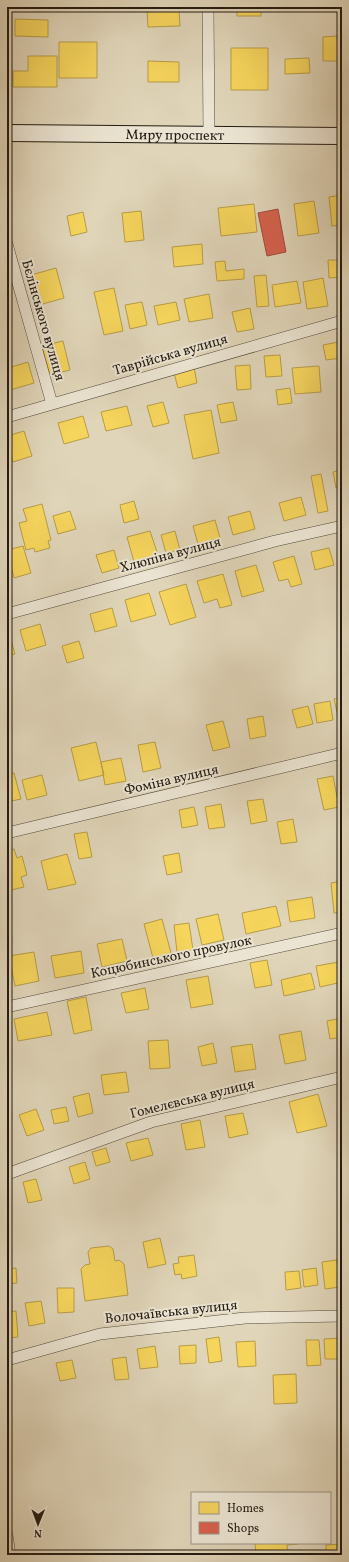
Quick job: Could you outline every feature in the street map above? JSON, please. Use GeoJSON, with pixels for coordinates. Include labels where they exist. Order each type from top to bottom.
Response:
{"type":"FeatureCollection","features":[{"type":"Feature","properties":{"kind":"main road","name":"Миру проспект"},"geometry":{"type":"LineString","coordinates":[[7,132],[342,136]]}},
{"type":"Feature","properties":{"kind":"street"},"geometry":{"type":"LineString","coordinates":[[208,7],[209,135]]}},
{"type":"Feature","properties":{"kind":"street","name":"Бєлінського вулиця"},"geometry":{"type":"LineString","coordinates":[[7,244],[52,404]]}},
{"type":"Feature","properties":{"kind":"street","name":"Таврійська вулиця"},"geometry":{"type":"LineString","coordinates":[[7,417],[342,321]]}},
{"type":"Feature","properties":{"kind":"street","name":"Хлюпіна вулиця"},"geometry":{"type":"LineString","coordinates":[[7,614],[275,541],[342,526]]}},
{"type":"Feature","properties":{"kind":"street","name":"Фоміна вулиця"},"geometry":{"type":"LineString","coordinates":[[7,833],[342,753]]}},
{"type":"Feature","properties":{"kind":"street","name":"Коцюбинського провулок"},"geometry":{"type":"LineString","coordinates":[[7,1007],[342,934]]}},
{"type":"Feature","properties":{"kind":"street","name":"Гомелєвська вулиця"},"geometry":{"type":"LineString","coordinates":[[7,1174],[151,1122],[342,1077]]}},
{"type":"Feature","properties":{"kind":"street","name":"Волочаївська вулиця"},"geometry":{"type":"LineString","coordinates":[[7,1360],[100,1334],[245,1318],[342,1316]]}},
{"type":"Feature","properties":{"kind":"street"},"geometry":{"type":"LineString","coordinates":[[7,1535],[10,1555]]}},
{"type":"Feature","properties":{"kind":"building: Homes"},"geometry":{"type":"Polygon","coordinates":[[[16,7],[37,7],[37,10],[16,10],[16,7]]]}},
{"type":"Feature","properties":{"kind":"building: Homes"},"geometry":{"type":"Polygon","coordinates":[[[237,7],[261,7],[261,16],[237,16],[237,7]]]}},
{"type":"Feature","properties":{"kind":"building: Homes"},"geometry":{"type":"Polygon","coordinates":[[[179,10],[180,26],[148,27],[147,11],[179,10]]]}},
{"type":"Feature","properties":{"kind":"building: Homes"},"geometry":{"type":"Polygon","coordinates":[[[15,19],[48,20],[48,37],[15,36],[15,19]]]}},
{"type":"Feature","properties":{"kind":"building: Homes"},"geometry":{"type":"Polygon","coordinates":[[[337,36],[338,45],[342,45],[342,61],[323,61],[323,37],[337,36]]]}},
{"type":"Feature","properties":{"kind":"building: Homes"},"geometry":{"type":"Polygon","coordinates":[[[59,42],[97,42],[97,78],[59,78],[59,42]]]}},
{"type":"Feature","properties":{"kind":"building: Homes"},"geometry":{"type":"Polygon","coordinates":[[[231,48],[268,48],[268,90],[231,90],[231,48]]]}},
{"type":"Feature","properties":{"kind":"building: Homes"},"geometry":{"type":"Polygon","coordinates":[[[28,56],[57,56],[57,87],[13,87],[13,71],[28,71],[28,56]]]}},
{"type":"Feature","properties":{"kind":"building: Homes"},"geometry":{"type":"Polygon","coordinates":[[[309,58],[310,73],[285,74],[285,59],[309,58]]]}},
{"type":"Feature","properties":{"kind":"building: Homes"},"geometry":{"type":"Polygon","coordinates":[[[148,61],[179,62],[179,82],[148,82],[148,61]]]}},
{"type":"Feature","properties":{"kind":"building: Homes"},"geometry":{"type":"Polygon","coordinates":[[[342,195],[342,225],[332,226],[329,197],[342,195]]]}},
{"type":"Feature","properties":{"kind":"building: Homes"},"geometry":{"type":"Polygon","coordinates":[[[314,201],[319,233],[298,236],[294,204],[314,201]]]}},
{"type":"Feature","properties":{"kind":"building: Homes"},"geometry":{"type":"Polygon","coordinates":[[[254,204],[257,232],[221,236],[218,208],[254,204]]]}},
{"type":"Feature","properties":{"kind":"building: Homes"},"geometry":{"type":"Polygon","coordinates":[[[141,211],[144,240],[125,242],[122,213],[141,211]]]}},
{"type":"Feature","properties":{"kind":"building: Homes"},"geometry":{"type":"Polygon","coordinates":[[[83,212],[87,232],[71,236],[67,216],[83,212]]]}},
{"type":"Feature","properties":{"kind":"building: Homes"},"geometry":{"type":"Polygon","coordinates":[[[202,244],[203,264],[174,267],[172,247],[202,244]]]}},
{"type":"Feature","properties":{"kind":"building: Homes"},"geometry":{"type":"Polygon","coordinates":[[[328,260],[342,260],[342,277],[329,278],[328,260]]]}},
{"type":"Feature","properties":{"kind":"building: Homes"},"geometry":{"type":"Polygon","coordinates":[[[225,261],[226,271],[244,269],[244,279],[217,281],[215,262],[225,261]]]}},
{"type":"Feature","properties":{"kind":"building: Homes"},"geometry":{"type":"Polygon","coordinates":[[[56,268],[64,298],[39,305],[31,275],[56,268]]]}},
{"type":"Feature","properties":{"kind":"building: Homes"},"geometry":{"type":"Polygon","coordinates":[[[266,275],[269,306],[257,307],[254,276],[266,275]]]}},
{"type":"Feature","properties":{"kind":"building: Homes"},"geometry":{"type":"Polygon","coordinates":[[[323,278],[328,306],[307,309],[303,282],[323,278]]]}},
{"type":"Feature","properties":{"kind":"building: Homes"},"geometry":{"type":"Polygon","coordinates":[[[297,281],[301,303],[275,307],[272,285],[297,281]]]}},
{"type":"Feature","properties":{"kind":"building: Homes"},"geometry":{"type":"Polygon","coordinates":[[[114,288],[123,331],[104,335],[94,292],[114,288]]]}},
{"type":"Feature","properties":{"kind":"building: Homes"},"geometry":{"type":"Polygon","coordinates":[[[209,294],[213,318],[189,322],[184,299],[209,294]]]}},
{"type":"Feature","properties":{"kind":"building: Homes"},"geometry":{"type":"Polygon","coordinates":[[[142,302],[147,325],[130,329],[125,305],[142,302]]]}},
{"type":"Feature","properties":{"kind":"building: Homes"},"geometry":{"type":"Polygon","coordinates":[[[176,302],[180,320],[158,325],[154,306],[176,302]]]}},
{"type":"Feature","properties":{"kind":"building: Homes"},"geometry":{"type":"Polygon","coordinates":[[[250,308],[254,329],[237,332],[232,312],[250,308]]]}},
{"type":"Feature","properties":{"kind":"building: Homes"},"geometry":{"type":"Polygon","coordinates":[[[63,341],[70,370],[50,375],[42,346],[63,341]]]}},
{"type":"Feature","properties":{"kind":"building: Homes"},"geometry":{"type":"Polygon","coordinates":[[[338,342],[341,358],[326,360],[323,345],[338,342]]]}},
{"type":"Feature","properties":{"kind":"building: Homes"},"geometry":{"type":"Polygon","coordinates":[[[280,355],[282,376],[266,377],[264,356],[280,355]]]}},
{"type":"Feature","properties":{"kind":"building: Homes"},"geometry":{"type":"Polygon","coordinates":[[[28,362],[34,383],[7,391],[7,364],[8,368],[28,362]]]}},
{"type":"Feature","properties":{"kind":"building: Homes"},"geometry":{"type":"Polygon","coordinates":[[[250,365],[251,389],[237,390],[235,366],[250,365]]]}},
{"type":"Feature","properties":{"kind":"building: Homes"},"geometry":{"type":"Polygon","coordinates":[[[319,366],[321,392],[295,394],[292,368],[319,366]]]}},
{"type":"Feature","properties":{"kind":"building: Homes"},"geometry":{"type":"Polygon","coordinates":[[[194,367],[197,383],[178,388],[174,373],[194,367]]]}},
{"type":"Feature","properties":{"kind":"building: Homes"},"geometry":{"type":"Polygon","coordinates":[[[290,388],[292,403],[278,405],[276,390],[290,388]]]}},
{"type":"Feature","properties":{"kind":"building: Homes"},"geometry":{"type":"Polygon","coordinates":[[[163,402],[169,423],[153,427],[147,406],[163,402]]]}},
{"type":"Feature","properties":{"kind":"building: Homes"},"geometry":{"type":"Polygon","coordinates":[[[233,402],[237,420],[221,423],[217,405],[233,402]]]}},
{"type":"Feature","properties":{"kind":"building: Homes"},"geometry":{"type":"Polygon","coordinates":[[[127,406],[132,425],[106,431],[101,412],[127,406]]]}},
{"type":"Feature","properties":{"kind":"building: Homes"},"geometry":{"type":"Polygon","coordinates":[[[211,410],[219,453],[193,459],[184,415],[211,410]]]}},
{"type":"Feature","properties":{"kind":"building: Homes"},"geometry":{"type":"Polygon","coordinates":[[[83,416],[89,437],[64,444],[58,423],[83,416]]]}},
{"type":"Feature","properties":{"kind":"building: Homes"},"geometry":{"type":"Polygon","coordinates":[[[24,431],[32,456],[13,462],[7,442],[7,436],[24,431]]]}},
{"type":"Feature","properties":{"kind":"building: Homes"},"geometry":{"type":"Polygon","coordinates":[[[342,470],[342,486],[336,488],[333,472],[342,470]]]}},
{"type":"Feature","properties":{"kind":"building: Homes"},"geometry":{"type":"Polygon","coordinates":[[[321,474],[328,511],[318,513],[311,476],[321,474]]]}},
{"type":"Feature","properties":{"kind":"building: Homes"},"geometry":{"type":"Polygon","coordinates":[[[301,497],[306,515],[284,521],[279,503],[301,497]]]}},
{"type":"Feature","properties":{"kind":"building: Homes"},"geometry":{"type":"Polygon","coordinates":[[[134,501],[139,519],[124,523],[120,505],[134,501]]]}},
{"type":"Feature","properties":{"kind":"building: Homes"},"geometry":{"type":"Polygon","coordinates":[[[42,504],[51,540],[48,541],[50,548],[35,552],[34,548],[26,550],[19,523],[27,521],[23,509],[42,504]]]}},
{"type":"Feature","properties":{"kind":"building: Homes"},"geometry":{"type":"Polygon","coordinates":[[[70,511],[76,529],[58,534],[53,516],[70,511]]]}},
{"type":"Feature","properties":{"kind":"building: Homes"},"geometry":{"type":"Polygon","coordinates":[[[250,511],[255,529],[233,535],[228,517],[250,511]]]}},
{"type":"Feature","properties":{"kind":"building: Homes"},"geometry":{"type":"Polygon","coordinates":[[[215,520],[220,538],[198,544],[193,526],[215,520]]]}},
{"type":"Feature","properties":{"kind":"building: Homes"},"geometry":{"type":"Polygon","coordinates":[[[150,531],[158,555],[134,562],[127,537],[150,531]]]}},
{"type":"Feature","properties":{"kind":"building: Homes"},"geometry":{"type":"Polygon","coordinates":[[[175,531],[180,550],[166,553],[161,535],[175,531]]]}},
{"type":"Feature","properties":{"kind":"building: Homes"},"geometry":{"type":"Polygon","coordinates":[[[23,546],[31,573],[14,578],[7,550],[23,546]]]}},
{"type":"Feature","properties":{"kind":"building: Homes"},"geometry":{"type":"Polygon","coordinates":[[[329,548],[334,565],[315,570],[311,552],[329,548]]]}},
{"type":"Feature","properties":{"kind":"building: Homes"},"geometry":{"type":"Polygon","coordinates":[[[114,550],[119,568],[102,573],[96,555],[114,550]]]}},
{"type":"Feature","properties":{"kind":"building: Homes"},"geometry":{"type":"Polygon","coordinates":[[[294,556],[302,584],[291,587],[288,579],[279,581],[273,562],[294,556]]]}},
{"type":"Feature","properties":{"kind":"building: Homes"},"geometry":{"type":"Polygon","coordinates":[[[256,565],[264,591],[242,597],[235,571],[256,565]]]}},
{"type":"Feature","properties":{"kind":"building: Homes"},"geometry":{"type":"Polygon","coordinates":[[[223,574],[232,605],[220,608],[217,599],[204,603],[197,581],[223,574]]]}},
{"type":"Feature","properties":{"kind":"building: Homes"},"geometry":{"type":"Polygon","coordinates":[[[186,584],[196,617],[170,625],[159,592],[186,584]]]}},
{"type":"Feature","properties":{"kind":"building: Homes"},"geometry":{"type":"Polygon","coordinates":[[[149,593],[156,615],[131,622],[125,600],[149,593]]]}},
{"type":"Feature","properties":{"kind":"building: Homes"},"geometry":{"type":"Polygon","coordinates":[[[112,608],[117,626],[95,632],[90,614],[112,608]]]}},
{"type":"Feature","properties":{"kind":"building: Homes"},"geometry":{"type":"Polygon","coordinates":[[[40,624],[46,645],[26,651],[20,630],[40,624]]]}},
{"type":"Feature","properties":{"kind":"building: Homes"},"geometry":{"type":"Polygon","coordinates":[[[9,633],[15,654],[7,656],[7,634],[9,633]]]}},
{"type":"Feature","properties":{"kind":"building: Homes"},"geometry":{"type":"Polygon","coordinates":[[[79,641],[84,658],[67,663],[62,646],[79,641]]]}},
{"type":"Feature","properties":{"kind":"building: Homes"},"geometry":{"type":"Polygon","coordinates":[[[342,697],[342,724],[340,725],[334,699],[342,697]]]}},
{"type":"Feature","properties":{"kind":"building: Homes"},"geometry":{"type":"Polygon","coordinates":[[[330,701],[333,720],[317,723],[314,704],[330,701]]]}},
{"type":"Feature","properties":{"kind":"building: Homes"},"geometry":{"type":"Polygon","coordinates":[[[308,706],[313,724],[297,728],[292,710],[308,706]]]}},
{"type":"Feature","properties":{"kind":"building: Homes"},"geometry":{"type":"Polygon","coordinates":[[[263,716],[266,736],[250,739],[247,719],[263,716]]]}},
{"type":"Feature","properties":{"kind":"building: Homes"},"geometry":{"type":"Polygon","coordinates":[[[223,721],[230,747],[213,751],[206,725],[223,721]]]}},
{"type":"Feature","properties":{"kind":"building: Homes"},"geometry":{"type":"Polygon","coordinates":[[[96,742],[104,775],[79,781],[71,748],[96,742]]]}},
{"type":"Feature","properties":{"kind":"building: Homes"},"geometry":{"type":"Polygon","coordinates":[[[155,742],[161,768],[143,772],[138,745],[155,742]]]}},
{"type":"Feature","properties":{"kind":"building: Homes"},"geometry":{"type":"Polygon","coordinates":[[[121,758],[126,781],[105,785],[101,762],[121,758]]]}},
{"type":"Feature","properties":{"kind":"building: Homes"},"geometry":{"type":"Polygon","coordinates":[[[14,773],[21,799],[7,802],[7,775],[14,773]]]}},
{"type":"Feature","properties":{"kind":"building: Homes"},"geometry":{"type":"Polygon","coordinates":[[[42,775],[47,795],[27,800],[22,780],[42,775]]]}},
{"type":"Feature","properties":{"kind":"building: Homes"},"geometry":{"type":"Polygon","coordinates":[[[333,776],[339,807],[324,810],[317,779],[333,776]]]}},
{"type":"Feature","properties":{"kind":"building: Homes"},"geometry":{"type":"Polygon","coordinates":[[[263,799],[267,821],[251,824],[247,801],[263,799]]]}},
{"type":"Feature","properties":{"kind":"building: Homes"},"geometry":{"type":"Polygon","coordinates":[[[221,804],[225,827],[209,829],[205,807],[221,804]]]}},
{"type":"Feature","properties":{"kind":"building: Homes"},"geometry":{"type":"Polygon","coordinates":[[[194,807],[198,825],[182,828],[179,810],[194,807]]]}},
{"type":"Feature","properties":{"kind":"building: Homes"},"geometry":{"type":"Polygon","coordinates":[[[293,819],[297,842],[281,844],[277,822],[293,819]]]}},
{"type":"Feature","properties":{"kind":"building: Homes"},"geometry":{"type":"Polygon","coordinates":[[[87,832],[92,857],[79,859],[74,834],[87,832]]]}},
{"type":"Feature","properties":{"kind":"building: Homes"},"geometry":{"type":"Polygon","coordinates":[[[14,849],[17,858],[22,856],[27,875],[21,877],[24,887],[7,891],[7,851],[14,849]]]}},
{"type":"Feature","properties":{"kind":"building: Homes"},"geometry":{"type":"Polygon","coordinates":[[[179,853],[182,872],[167,875],[163,856],[179,853]]]}},
{"type":"Feature","properties":{"kind":"building: Homes"},"geometry":{"type":"Polygon","coordinates":[[[67,854],[76,884],[48,890],[41,861],[67,854]]]}},
{"type":"Feature","properties":{"kind":"building: Homes"},"geometry":{"type":"Polygon","coordinates":[[[342,881],[342,912],[334,913],[331,883],[342,881]]]}},
{"type":"Feature","properties":{"kind":"building: Homes"},"geometry":{"type":"Polygon","coordinates":[[[312,897],[315,918],[290,922],[287,901],[312,897]]]}},
{"type":"Feature","properties":{"kind":"building: Homes"},"geometry":{"type":"Polygon","coordinates":[[[276,906],[281,926],[246,934],[242,913],[276,906]]]}},
{"type":"Feature","properties":{"kind":"building: Homes"},"geometry":{"type":"Polygon","coordinates":[[[218,914],[224,940],[202,945],[196,919],[218,914]]]}},
{"type":"Feature","properties":{"kind":"building: Homes"},"geometry":{"type":"Polygon","coordinates":[[[162,919],[171,953],[153,958],[144,924],[162,919]]]}},
{"type":"Feature","properties":{"kind":"building: Homes"},"geometry":{"type":"Polygon","coordinates":[[[189,923],[193,950],[177,952],[174,925],[189,923]]]}},
{"type":"Feature","properties":{"kind":"building: Homes"},"geometry":{"type":"Polygon","coordinates":[[[122,939],[127,961],[102,967],[97,944],[122,939]]]}},
{"type":"Feature","properties":{"kind":"building: Homes"},"geometry":{"type":"Polygon","coordinates":[[[81,951],[84,973],[55,978],[51,956],[81,951]]]}},
{"type":"Feature","properties":{"kind":"building: Homes"},"geometry":{"type":"Polygon","coordinates":[[[34,952],[39,981],[15,986],[9,956],[34,952]]]}},
{"type":"Feature","properties":{"kind":"building: Homes"},"geometry":{"type":"Polygon","coordinates":[[[267,960],[272,985],[255,988],[250,963],[267,960]]]}},
{"type":"Feature","properties":{"kind":"building: Homes"},"geometry":{"type":"Polygon","coordinates":[[[339,962],[342,982],[320,987],[316,966],[339,962]]]}},
{"type":"Feature","properties":{"kind":"building: Homes"},"geometry":{"type":"Polygon","coordinates":[[[311,973],[315,989],[284,996],[281,980],[311,973]]]}},
{"type":"Feature","properties":{"kind":"building: Homes"},"geometry":{"type":"Polygon","coordinates":[[[208,976],[213,1004],[191,1008],[186,980],[208,976]]]}},
{"type":"Feature","properties":{"kind":"building: Homes"},"geometry":{"type":"Polygon","coordinates":[[[145,988],[149,1009],[126,1013],[121,993],[145,988]]]}},
{"type":"Feature","properties":{"kind":"building: Homes"},"geometry":{"type":"Polygon","coordinates":[[[86,997],[92,1030],[74,1034],[67,1001],[86,997]]]}},
{"type":"Feature","properties":{"kind":"building: Homes"},"geometry":{"type":"Polygon","coordinates":[[[47,1012],[52,1035],[18,1041],[14,1019],[47,1012]]]}},
{"type":"Feature","properties":{"kind":"building: Homes"},"geometry":{"type":"Polygon","coordinates":[[[342,1018],[342,1037],[330,1039],[327,1021],[342,1018]]]}},
{"type":"Feature","properties":{"kind":"building: Homes"},"geometry":{"type":"Polygon","coordinates":[[[301,1031],[306,1060],[285,1064],[279,1035],[301,1031]]]}},
{"type":"Feature","properties":{"kind":"building: Homes"},"geometry":{"type":"Polygon","coordinates":[[[168,1040],[170,1068],[150,1069],[148,1041],[168,1040]]]}},
{"type":"Feature","properties":{"kind":"building: Homes"},"geometry":{"type":"Polygon","coordinates":[[[213,1043],[217,1063],[202,1066],[198,1047],[213,1043]]]}},
{"type":"Feature","properties":{"kind":"building: Homes"},"geometry":{"type":"Polygon","coordinates":[[[252,1044],[256,1069],[235,1072],[231,1047],[252,1044]]]}},
{"type":"Feature","properties":{"kind":"building: Homes"},"geometry":{"type":"Polygon","coordinates":[[[126,1072],[129,1092],[104,1095],[101,1075],[126,1072]]]}},
{"type":"Feature","properties":{"kind":"building: Homes"},"geometry":{"type":"Polygon","coordinates":[[[89,1093],[93,1113],[78,1117],[73,1097],[89,1093]]]}},
{"type":"Feature","properties":{"kind":"building: Homes"},"geometry":{"type":"Polygon","coordinates":[[[318,1094],[327,1126],[297,1133],[289,1102],[318,1094]]]}},
{"type":"Feature","properties":{"kind":"building: Homes"},"geometry":{"type":"Polygon","coordinates":[[[66,1107],[69,1121],[54,1124],[51,1110],[66,1107]]]}},
{"type":"Feature","properties":{"kind":"building: Homes"},"geometry":{"type":"Polygon","coordinates":[[[36,1109],[44,1130],[27,1136],[19,1115],[36,1109]]]}},
{"type":"Feature","properties":{"kind":"building: Homes"},"geometry":{"type":"Polygon","coordinates":[[[243,1113],[248,1134],[229,1138],[225,1116],[243,1113]]]}},
{"type":"Feature","properties":{"kind":"building: Homes"},"geometry":{"type":"Polygon","coordinates":[[[200,1120],[205,1147],[186,1150],[181,1124],[200,1120]]]}},
{"type":"Feature","properties":{"kind":"building: Homes"},"geometry":{"type":"Polygon","coordinates":[[[148,1138],[153,1155],[131,1161],[126,1143],[148,1138]]]}},
{"type":"Feature","properties":{"kind":"building: Homes"},"geometry":{"type":"Polygon","coordinates":[[[106,1148],[110,1162],[96,1166],[92,1152],[106,1148]]]}},
{"type":"Feature","properties":{"kind":"building: Homes"},"geometry":{"type":"Polygon","coordinates":[[[85,1162],[90,1179],[74,1184],[69,1167],[85,1162]]]}},
{"type":"Feature","properties":{"kind":"building: Homes"},"geometry":{"type":"Polygon","coordinates":[[[36,1179],[42,1200],[28,1203],[23,1182],[36,1179]]]}},
{"type":"Feature","properties":{"kind":"building: Homes"},"geometry":{"type":"Polygon","coordinates":[[[160,1238],[166,1264],[148,1268],[143,1242],[160,1238]]]}},
{"type":"Feature","properties":{"kind":"building: Homes"},"geometry":{"type":"Polygon","coordinates":[[[109,1246],[113,1249],[115,1261],[119,1260],[124,1264],[128,1295],[85,1301],[81,1269],[85,1265],[90,1264],[88,1252],[91,1248],[109,1246]]]}},
{"type":"Feature","properties":{"kind":"building: Homes"},"geometry":{"type":"Polygon","coordinates":[[[194,1255],[197,1276],[182,1279],[181,1274],[175,1275],[173,1264],[179,1263],[178,1257],[194,1255]]]}},
{"type":"Feature","properties":{"kind":"building: Homes"},"geometry":{"type":"Polygon","coordinates":[[[337,1260],[340,1287],[325,1289],[322,1262],[337,1260]]]}},
{"type":"Feature","properties":{"kind":"building: Homes"},"geometry":{"type":"Polygon","coordinates":[[[16,1268],[17,1283],[7,1284],[7,1269],[16,1268]]]}},
{"type":"Feature","properties":{"kind":"building: Homes"},"geometry":{"type":"Polygon","coordinates":[[[316,1268],[318,1285],[304,1287],[302,1270],[316,1268]]]}},
{"type":"Feature","properties":{"kind":"building: Homes"},"geometry":{"type":"Polygon","coordinates":[[[299,1271],[301,1288],[286,1290],[285,1272],[299,1271]]]}},
{"type":"Feature","properties":{"kind":"building: Homes"},"geometry":{"type":"Polygon","coordinates":[[[57,1288],[74,1288],[74,1312],[58,1313],[57,1288]]]}},
{"type":"Feature","properties":{"kind":"building: Homes"},"geometry":{"type":"Polygon","coordinates":[[[9,1291],[12,1307],[7,1308],[7,1292],[9,1291]]]}},
{"type":"Feature","properties":{"kind":"building: Homes"},"geometry":{"type":"Polygon","coordinates":[[[41,1301],[45,1323],[29,1326],[25,1303],[41,1301]]]}},
{"type":"Feature","properties":{"kind":"building: Homes"},"geometry":{"type":"Polygon","coordinates":[[[16,1311],[18,1337],[7,1338],[7,1312],[16,1311]]]}},
{"type":"Feature","properties":{"kind":"building: Homes"},"geometry":{"type":"Polygon","coordinates":[[[219,1337],[222,1361],[209,1363],[206,1339],[219,1337]]]}},
{"type":"Feature","properties":{"kind":"building: Homes"},"geometry":{"type":"Polygon","coordinates":[[[342,1338],[342,1359],[325,1359],[324,1339],[342,1338]]]}},
{"type":"Feature","properties":{"kind":"building: Homes"},"geometry":{"type":"Polygon","coordinates":[[[306,1340],[319,1340],[321,1365],[307,1366],[306,1340]]]}},
{"type":"Feature","properties":{"kind":"building: Homes"},"geometry":{"type":"Polygon","coordinates":[[[255,1341],[256,1366],[238,1367],[236,1342],[255,1341]]]}},
{"type":"Feature","properties":{"kind":"building: Homes"},"geometry":{"type":"Polygon","coordinates":[[[196,1345],[196,1363],[180,1364],[179,1346],[196,1345]]]}},
{"type":"Feature","properties":{"kind":"building: Homes"},"geometry":{"type":"Polygon","coordinates":[[[155,1346],[158,1367],[140,1369],[137,1349],[155,1346]]]}},
{"type":"Feature","properties":{"kind":"building: Homes"},"geometry":{"type":"Polygon","coordinates":[[[126,1357],[129,1379],[115,1380],[112,1359],[126,1357]]]}},
{"type":"Feature","properties":{"kind":"building: Homes"},"geometry":{"type":"Polygon","coordinates":[[[72,1360],[76,1378],[60,1381],[56,1363],[72,1360]]]}},
{"type":"Feature","properties":{"kind":"building: Homes"},"geometry":{"type":"Polygon","coordinates":[[[296,1374],[297,1403],[274,1404],[273,1375],[296,1374]]]}},
{"type":"Feature","properties":{"kind":"building: Homes"},"geometry":{"type":"Polygon","coordinates":[[[255,1544],[299,1544],[287,1545],[288,1555],[256,1555],[255,1544]]]}},
{"type":"Feature","properties":{"kind":"building: Homes"},"geometry":{"type":"Polygon","coordinates":[[[342,1544],[342,1555],[326,1555],[326,1545],[342,1544]]]}},
{"type":"Feature","properties":{"kind":"building: Shops"},"geometry":{"type":"Polygon","coordinates":[[[278,209],[286,252],[267,256],[258,213],[278,209]]]}}]}
